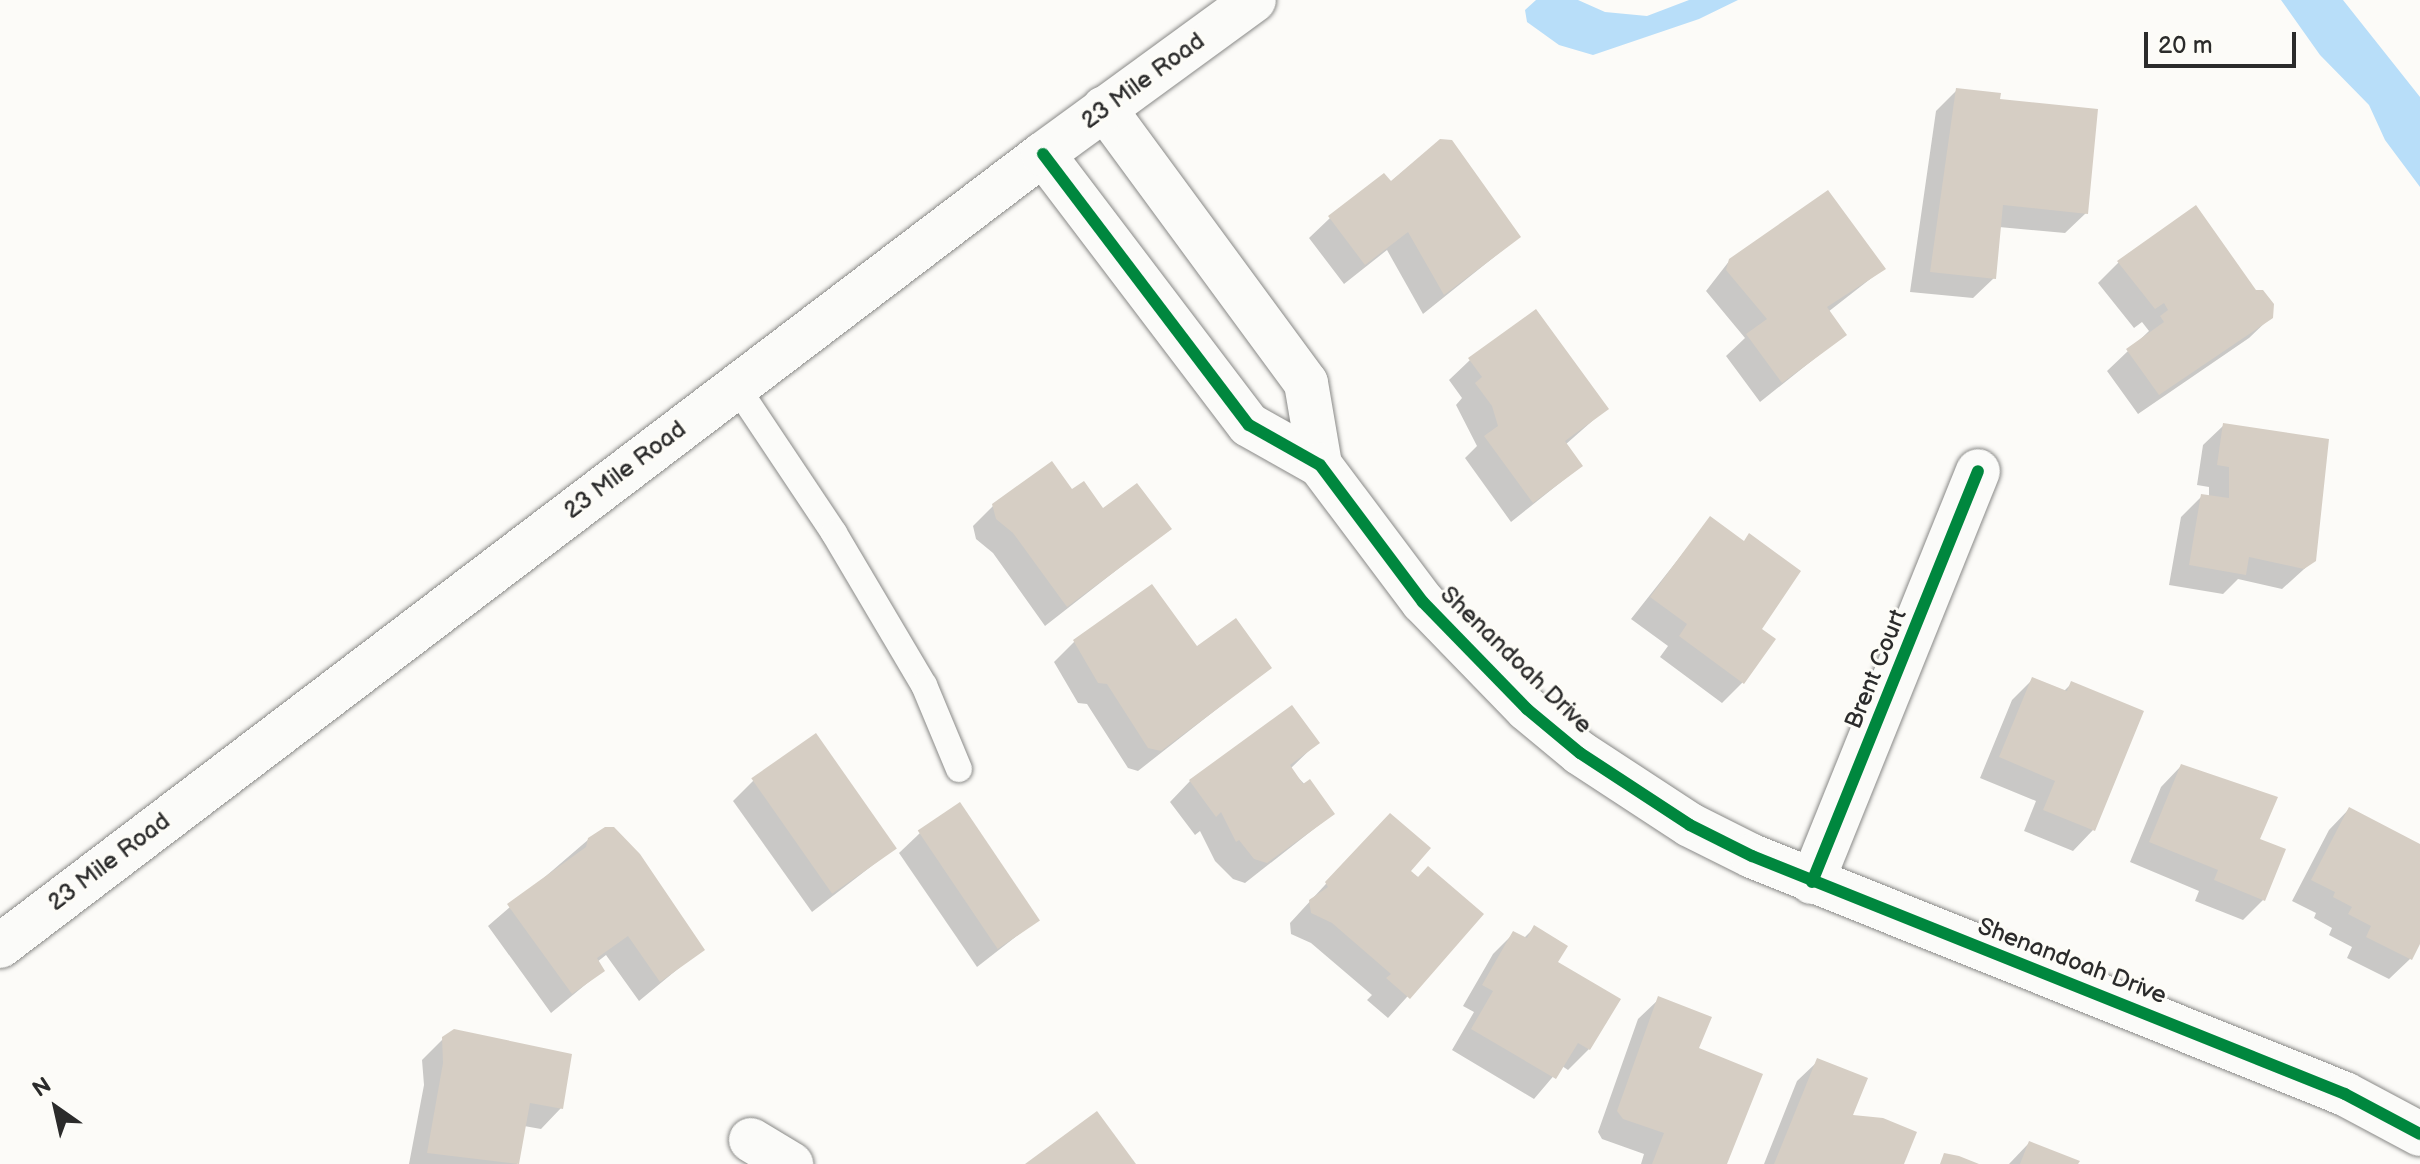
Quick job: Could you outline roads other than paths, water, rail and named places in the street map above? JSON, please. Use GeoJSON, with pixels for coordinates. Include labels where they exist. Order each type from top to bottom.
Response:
{"type":"FeatureCollection","features":[{"type":"Feature","properties":{"kind":"street","name":"23 Mile Road"},"geometry":{"type":"LineString","coordinates":[[0,946],[1043,154],[1254,0]]}},
{"type":"Feature","properties":{"kind":"street","name":"Shenandoah Drive"},"geometry":{"type":"LineString","coordinates":[[1104,108],[1306,383],[1320,465]]}},
{"type":"Feature","properties":{"kind":"street","name":"Shenandoah Drive"},"geometry":{"type":"LineString","coordinates":[[1043,154],[1249,425],[1320,465],[1423,602],[1527,709],[1580,753],[1690,825],[1812,882],[2345,1094],[2420,1134]]}},
{"type":"Feature","properties":{"kind":"street","name":"Brent Court"},"geometry":{"type":"LineString","coordinates":[[1812,882],[1978,471]]}},
{"type":"Feature","properties":{"kind":"street"},"geometry":{"type":"LineString","coordinates":[[751,1140],[791,1164]]}},
{"type":"Feature","properties":{"kind":"lane"},"geometry":{"type":"LineString","coordinates":[[736,386],[834,533],[924,685],[959,769]]}},
{"type":"Feature","properties":{"kind":"water"},"geometry":{"type":"Polygon","coordinates":[[[1536,0],[1578,0],[1605,12],[1647,16],[1689,0],[1738,0],[1699,19],[1593,55],[1559,45],[1527,22],[1525,10],[1536,0]]]}},
{"type":"Feature","properties":{"kind":"water"},"geometry":{"type":"Polygon","coordinates":[[[2281,0],[2343,0],[2420,97],[2420,187],[2385,140],[2369,105],[2320,55],[2281,0]]]}}]}
